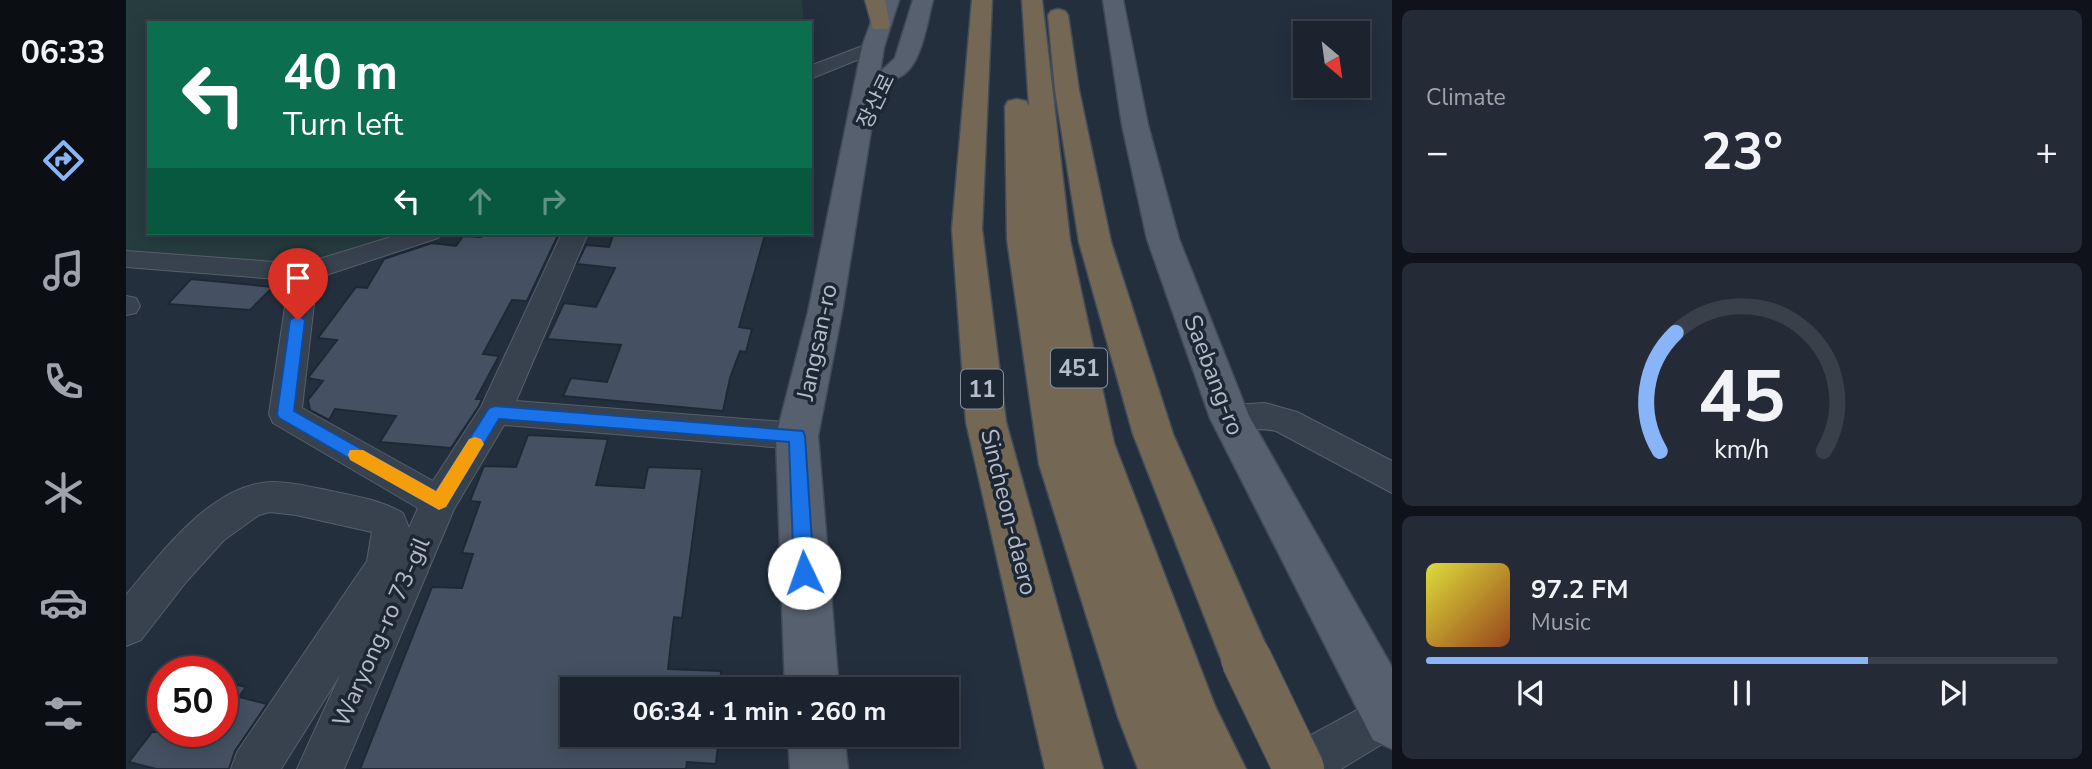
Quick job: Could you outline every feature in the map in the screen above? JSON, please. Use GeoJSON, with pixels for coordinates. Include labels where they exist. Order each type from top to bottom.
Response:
{"type":"FeatureCollection","features":[{"type":"Feature","properties":{"kind":"highway"},"geometry":{"type":"LineString","coordinates":[[875,0],[877,36]]}},
{"type":"Feature","properties":{"kind":"highway","name":"451"},"geometry":{"type":"LineString","coordinates":[[1032,0],[1054,240],[1093,443],[1169,719],[1167,769]]}},
{"type":"Feature","properties":{"kind":"highway"},"geometry":{"type":"LineString","coordinates":[[1056,0],[1068,90],[1095,242],[1153,434],[1246,659],[1298,769]]}},
{"type":"Feature","properties":{"kind":"highway","name":"451"},"geometry":{"type":"LineString","coordinates":[[987,4],[1040,353],[1060,464],[1169,719],[1217,769]]}},
{"type":"Feature","properties":{"kind":"highway","name":"Sincheon-daero"},"geometry":{"type":"LineString","coordinates":[[987,4],[967,229],[986,422],[1074,769]]}},
{"type":"Feature","properties":{"kind":"main road","name":"Jangsan-ro"},"geometry":{"type":"LineString","coordinates":[[811,677],[797,436],[825,312],[877,36],[889,0]]}},
{"type":"Feature","properties":{"kind":"main road","name":"장산로"},"geometry":{"type":"LineString","coordinates":[[855,142],[893,66],[905,61],[923,0]]}},
{"type":"Feature","properties":{"kind":"main road","name":"Saebang-ro"},"geometry":{"type":"LineString","coordinates":[[1113,0],[1135,125],[1163,239],[1230,418],[1391,716]]}},
{"type":"Feature","properties":{"kind":"main road"},"geometry":{"type":"LineString","coordinates":[[817,747],[819,769]]}},
{"type":"Feature","properties":{"kind":"street"},"geometry":{"type":"LineString","coordinates":[[812,71],[877,36]]}},
{"type":"Feature","properties":{"kind":"street"},"geometry":{"type":"LineString","coordinates":[[126,259],[304,273],[423,235]]}},
{"type":"Feature","properties":{"kind":"street","name":"Waryong-ro 73-gil"},"geometry":{"type":"LineString","coordinates":[[320,769],[439,502],[495,412],[574,235]]}},
{"type":"Feature","properties":{"kind":"street"},"geometry":{"type":"LineString","coordinates":[[304,273],[285,414],[439,502]]}},
{"type":"Feature","properties":{"kind":"street"},"geometry":{"type":"LineString","coordinates":[[495,412],[797,436]]}},
{"type":"Feature","properties":{"kind":"street"},"geometry":{"type":"LineString","coordinates":[[1230,418],[1265,416],[1285,421],[1392,478]]}},
{"type":"Feature","properties":{"kind":"street"},"geometry":{"type":"LineString","coordinates":[[126,626],[207,530],[240,507],[268,497],[376,516],[390,524],[391,544],[385,568],[254,769]]}},
{"type":"Feature","properties":{"kind":"street"},"geometry":{"type":"LineString","coordinates":[[1298,769],[1391,716]]}},
{"type":"Feature","properties":{"kind":"green space"},"geometry":{"type":"Polygon","coordinates":[[[126,0],[802,0],[804,21],[147,21],[147,235],[404,235],[301,267],[126,252],[126,0]]]}},
{"type":"Feature","properties":{"kind":"building"},"geometry":{"type":"Polygon","coordinates":[[[558,235],[527,301],[512,300],[483,354],[499,356],[476,399],[482,399],[479,406],[451,448],[380,442],[396,416],[335,409],[329,420],[310,410],[308,400],[323,381],[308,378],[337,340],[318,338],[356,287],[367,288],[384,259],[432,243],[456,246],[463,236],[558,235]]]}},
{"type":"Feature","properties":{"kind":"building"},"geometry":{"type":"Polygon","coordinates":[[[613,235],[765,235],[739,327],[752,329],[746,352],[740,351],[730,378],[723,411],[563,396],[571,378],[607,382],[621,345],[547,339],[564,303],[596,307],[615,268],[577,264],[586,245],[609,247],[613,235]]]}},
{"type":"Feature","properties":{"kind":"building"},"geometry":{"type":"Polygon","coordinates":[[[191,279],[273,287],[250,310],[168,304],[191,279]]]}},
{"type":"Feature","properties":{"kind":"building"},"geometry":{"type":"Polygon","coordinates":[[[528,435],[608,439],[596,485],[644,488],[648,467],[702,469],[682,618],[674,617],[668,669],[721,671],[721,677],[560,677],[560,747],[718,747],[716,764],[687,762],[686,769],[360,769],[432,587],[462,588],[473,554],[462,553],[480,502],[470,501],[484,466],[516,467],[528,435]]]}},
{"type":"Feature","properties":{"kind":"building"},"geometry":{"type":"Polygon","coordinates":[[[238,685],[246,687],[239,697],[267,704],[238,747],[238,685]]]}},
{"type":"Feature","properties":{"kind":"building"},"geometry":{"type":"Polygon","coordinates":[[[147,739],[147,747],[238,747],[229,769],[156,769],[129,762],[147,739]]]}},
{"type":"Feature","properties":{"kind":"slow traffic"},"geometry":{"type":"LineString","coordinates":[[357,455],[439,502],[475,444]]}},
{"type":"Feature","properties":{"kind":"route"},"geometry":{"type":"LineString","coordinates":[[298,320],[285,414],[439,502],[495,412],[797,436],[804,573]]}}]}
